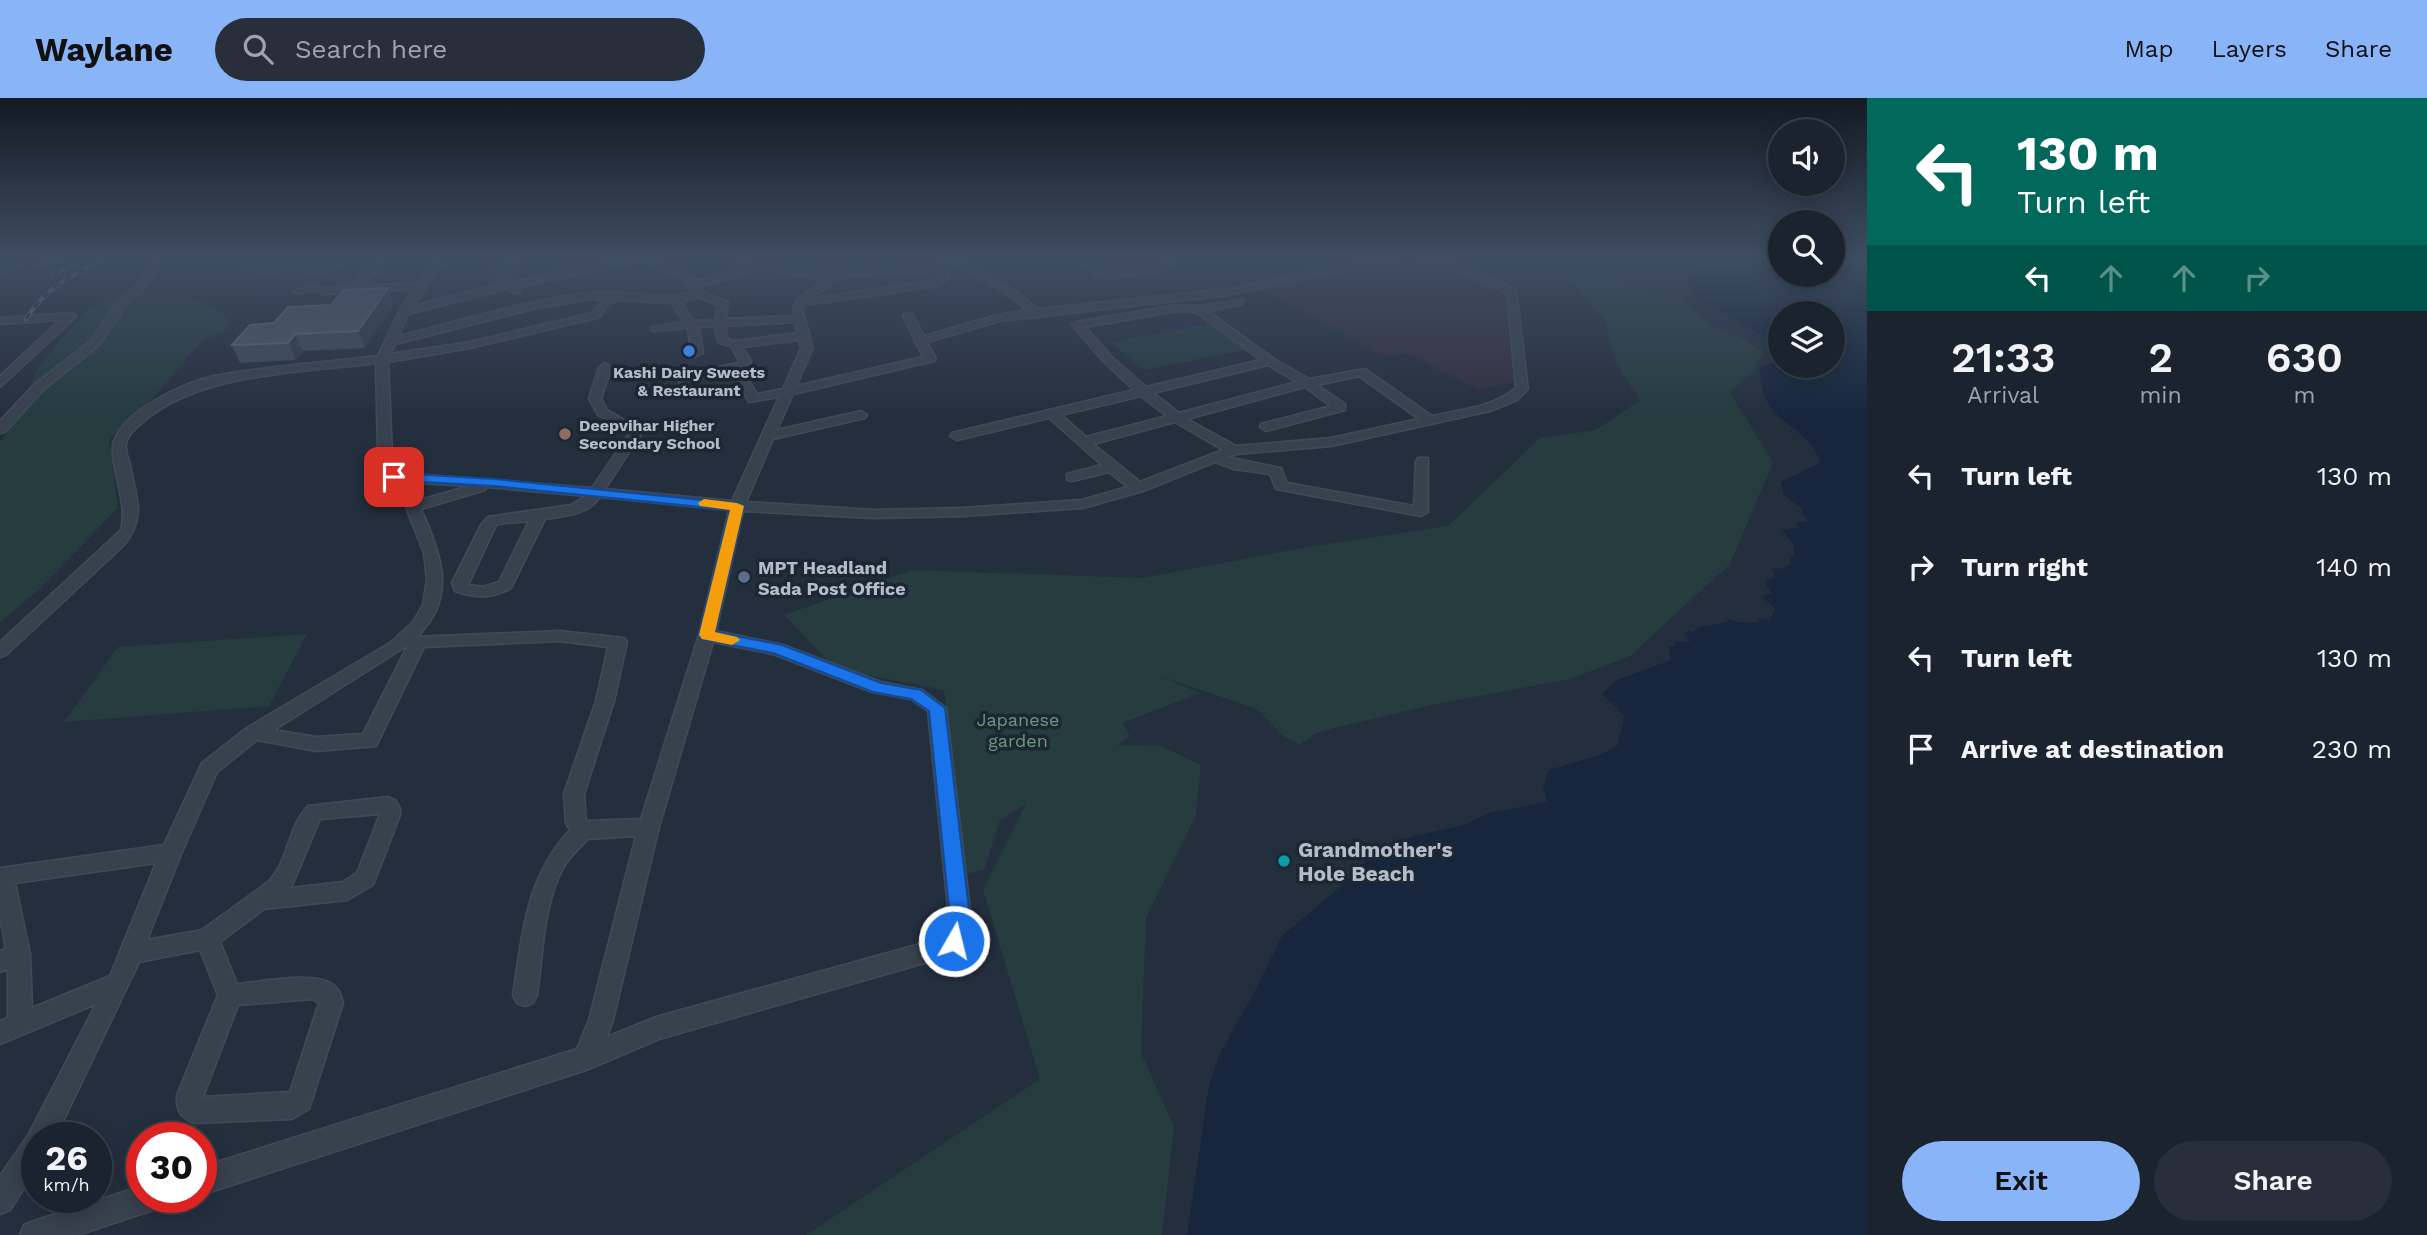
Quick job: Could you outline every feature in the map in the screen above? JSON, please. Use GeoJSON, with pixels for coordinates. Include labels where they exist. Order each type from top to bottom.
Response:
{"type":"FeatureCollection","features":[{"type":"Feature","properties":{"kind":"street"},"geometry":{"type":"LineString","coordinates":[[0,429],[39,387],[95,343],[117,310]]}},
{"type":"Feature","properties":{"kind":"street"},"geometry":{"type":"LineString","coordinates":[[49,1122],[119,983],[171,852],[209,768],[254,733],[396,647],[419,625],[431,605],[435,579],[432,553],[413,507],[394,477],[385,455],[382,359],[404,312],[412,310]]}},
{"type":"Feature","properties":{"kind":"street"},"geometry":{"type":"LineString","coordinates":[[389,342],[518,310]]}},
{"type":"Feature","properties":{"kind":"street"},"geometry":{"type":"LineString","coordinates":[[537,310],[548,326]]}},
{"type":"Feature","properties":{"kind":"street"},"geometry":{"type":"LineString","coordinates":[[0,651],[128,530],[132,516],[119,444],[126,430],[143,415],[177,393],[205,382],[470,345],[596,315],[599,310]]}},
{"type":"Feature","properties":{"kind":"street"},"geometry":{"type":"LineString","coordinates":[[681,310],[694,328],[697,353]]}},
{"type":"Feature","properties":{"kind":"street"},"geometry":{"type":"LineString","coordinates":[[722,310],[719,324],[723,341],[735,344],[803,336]]}},
{"type":"Feature","properties":{"kind":"street"},"geometry":{"type":"LineString","coordinates":[[586,1058],[601,1020],[649,827],[707,635],[737,506],[807,348],[799,310]]}},
{"type":"Feature","properties":{"kind":"street"},"geometry":{"type":"LineString","coordinates":[[920,340],[998,318],[1055,310]]}},
{"type":"Feature","properties":{"kind":"street"},"geometry":{"type":"LineString","coordinates":[[1170,310],[1077,325],[1092,344],[1144,390],[1212,441],[1234,450]]}},
{"type":"Feature","properties":{"kind":"street"},"geometry":{"type":"LineString","coordinates":[[1200,310],[1270,361],[1341,407],[1266,427]]}},
{"type":"Feature","properties":{"kind":"street"},"geometry":{"type":"LineString","coordinates":[[394,477],[494,483],[737,506],[874,514],[963,512],[1083,504],[1138,488],[1234,450],[1331,442],[1490,407],[1513,397],[1522,389],[1514,310]]}},
{"type":"Feature","properties":{"kind":"street"},"geometry":{"type":"LineString","coordinates":[[0,321],[71,316],[0,383]]}},
{"type":"Feature","properties":{"kind":"street"},"geometry":{"type":"LineString","coordinates":[[735,344],[744,361],[740,376],[753,399],[930,359],[908,316]]}},
{"type":"Feature","properties":{"kind":"street"},"geometry":{"type":"LineString","coordinates":[[656,329],[690,324],[799,319]]}},
{"type":"Feature","properties":{"kind":"street"},"geometry":{"type":"LineString","coordinates":[[957,436],[1270,361]]}},
{"type":"Feature","properties":{"kind":"street"},"geometry":{"type":"LineString","coordinates":[[682,379],[743,366]]}},
{"type":"Feature","properties":{"kind":"street"},"geometry":{"type":"LineString","coordinates":[[539,516],[505,585],[489,592],[461,588],[460,583],[488,524],[493,520],[539,516],[582,506],[597,492],[637,431],[602,412],[595,399],[605,368]]}},
{"type":"Feature","properties":{"kind":"street"},"geometry":{"type":"LineString","coordinates":[[1084,442],[1178,415],[1361,372],[1429,420]]}},
{"type":"Feature","properties":{"kind":"street"},"geometry":{"type":"LineString","coordinates":[[1051,413],[1138,488]]}},
{"type":"Feature","properties":{"kind":"street"},"geometry":{"type":"LineString","coordinates":[[769,436],[862,415]]}},
{"type":"Feature","properties":{"kind":"street"},"geometry":{"type":"LineString","coordinates":[[1214,457],[1234,465],[1276,471],[1281,486],[1421,512],[1423,461]]}},
{"type":"Feature","properties":{"kind":"street"},"geometry":{"type":"LineString","coordinates":[[1072,477],[1112,467]]}},
{"type":"Feature","properties":{"kind":"street"},"geometry":{"type":"LineString","coordinates":[[413,507],[494,483]]}},
{"type":"Feature","properties":{"kind":"street"},"geometry":{"type":"LineString","coordinates":[[217,1176],[586,1058],[656,1028],[935,950],[954,941],[960,918],[937,708],[916,694],[878,688],[777,649],[707,635]]}},
{"type":"Feature","properties":{"kind":"street"},"geometry":{"type":"LineString","coordinates":[[254,733],[317,744],[369,741],[418,642],[559,636],[618,642],[605,701],[574,794],[576,823],[582,831]]}},
{"type":"Feature","properties":{"kind":"street"},"geometry":{"type":"LineString","coordinates":[[131,953],[207,939],[256,901],[284,881],[310,817],[315,812],[388,805],[390,815],[365,879],[359,885],[347,891],[256,901]]}},
{"type":"Feature","properties":{"kind":"street"},"geometry":{"type":"LineString","coordinates":[[525,995],[536,930],[535,913],[553,867],[582,831],[649,827]]}},
{"type":"Feature","properties":{"kind":"street"},"geometry":{"type":"LineString","coordinates":[[119,983],[10,1030],[10,958],[2,876],[171,852]]}},
{"type":"Feature","properties":{"kind":"street"},"geometry":{"type":"LineString","coordinates":[[207,939],[230,995],[190,1094],[189,1105],[194,1110],[292,1106],[300,1100],[331,1003],[330,996],[324,990],[313,988],[230,995]]}},
{"type":"Feature","properties":{"kind":"street"},"geometry":{"type":"LineString","coordinates":[[0,1200],[21,1168]]}},
{"type":"Feature","properties":{"kind":"street"},"geometry":{"type":"LineString","coordinates":[[34,1235],[126,1205]]}},
{"type":"Feature","properties":{"kind":"shaded area"},"geometry":{"type":"Polygon","coordinates":[[[1299,310],[1506,310],[1514,382],[1478,390],[1407,353],[1385,357],[1299,310]]]}},
{"type":"Feature","properties":{"kind":"green space"},"geometry":{"type":"Polygon","coordinates":[[[87,310],[218,310],[229,322],[226,330],[203,339],[156,395],[109,439],[118,508],[39,590],[0,622],[0,442],[20,416],[37,368],[87,310]]]}},
{"type":"Feature","properties":{"kind":"green space","name":"Japanese garden"},"geometry":{"type":"Polygon","coordinates":[[[1596,310],[1694,310],[1713,328],[1742,338],[1764,352],[1754,369],[1730,393],[1773,462],[1730,564],[1630,656],[1570,679],[1431,705],[1318,732],[1299,745],[1282,735],[1257,709],[1157,675],[1200,693],[1122,723],[1130,736],[1117,745],[1161,746],[1201,765],[1196,815],[1146,918],[1141,1053],[1174,1127],[1162,1235],[806,1235],[1040,1079],[983,890],[1026,804],[1000,820],[984,870],[965,874],[944,690],[836,669],[784,615],[912,570],[1142,578],[1308,547],[1448,526],[1540,438],[1596,430],[1640,400],[1616,364],[1605,320],[1596,310]]]}},
{"type":"Feature","properties":{"kind":"green space"},"geometry":{"type":"Polygon","coordinates":[[[1208,324],[1246,350],[1144,370],[1110,342],[1208,324]]]}},
{"type":"Feature","properties":{"kind":"green space"},"geometry":{"type":"Polygon","coordinates":[[[307,634],[269,706],[64,722],[118,647],[307,634]]]}},
{"type":"Feature","properties":{"kind":"water"},"geometry":{"type":"Polygon","coordinates":[[[1716,310],[1768,310],[1768,338],[1716,310]]]}},
{"type":"Feature","properties":{"kind":"water"},"geometry":{"type":"Polygon","coordinates":[[[1845,310],[1867,310],[1867,1235],[1187,1235],[1209,1086],[1219,1055],[1282,936],[1339,888],[1378,850],[1414,836],[1464,825],[1488,813],[1547,802],[1543,787],[1549,770],[1600,755],[1617,746],[1625,716],[1602,694],[1617,680],[1671,660],[1669,646],[1675,646],[1676,641],[1690,642],[1685,633],[1687,631],[1693,632],[1699,627],[1729,622],[1727,619],[1758,623],[1759,618],[1770,620],[1775,609],[1761,596],[1772,593],[1764,583],[1775,575],[1771,568],[1779,569],[1790,565],[1790,559],[1795,554],[1793,543],[1782,530],[1796,528],[1798,526],[1795,523],[1808,521],[1802,514],[1803,510],[1784,495],[1781,482],[1821,462],[1813,448],[1767,401],[1760,368],[1768,364],[1768,378],[1845,378],[1845,310]]]}},
{"type":"Feature","properties":{"kind":"building"},"geometry":{"type":"Polygon","coordinates":[[[285,310],[373,310],[358,331],[295,334],[288,343],[232,345],[250,325],[274,323],[285,310]]]}},
{"type":"Feature","properties":{"kind":"railway"},"geometry":{"type":"LineString","coordinates":[[26,319],[33,310]]}},
{"type":"Feature","properties":{"kind":"slow traffic"},"geometry":{"type":"LineString","coordinates":[[704,503],[737,506],[707,635],[732,640]]}},
{"type":"Feature","properties":{"kind":"place","name":"Kashi Dairy Sweets & Restaurant"},"geometry":{"type":"Point","coordinates":[689,351]}},
{"type":"Feature","properties":{"kind":"place","name":"Deepvihar Higher Secondary School"},"geometry":{"type":"Point","coordinates":[565,434]}},
{"type":"Feature","properties":{"kind":"place","name":"MPT Headland Sada Post Office"},"geometry":{"type":"Point","coordinates":[744,577]}},
{"type":"Feature","properties":{"kind":"place","name":"Grandmother's Hole Beach"},"geometry":{"type":"Point","coordinates":[1284,861]}},
{"type":"Feature","properties":{"kind":"route"},"geometry":{"type":"LineString","coordinates":[[394,477],[494,483],[737,506],[707,635],[777,649],[878,688],[916,694],[937,708],[960,918],[954,941]]}}]}
